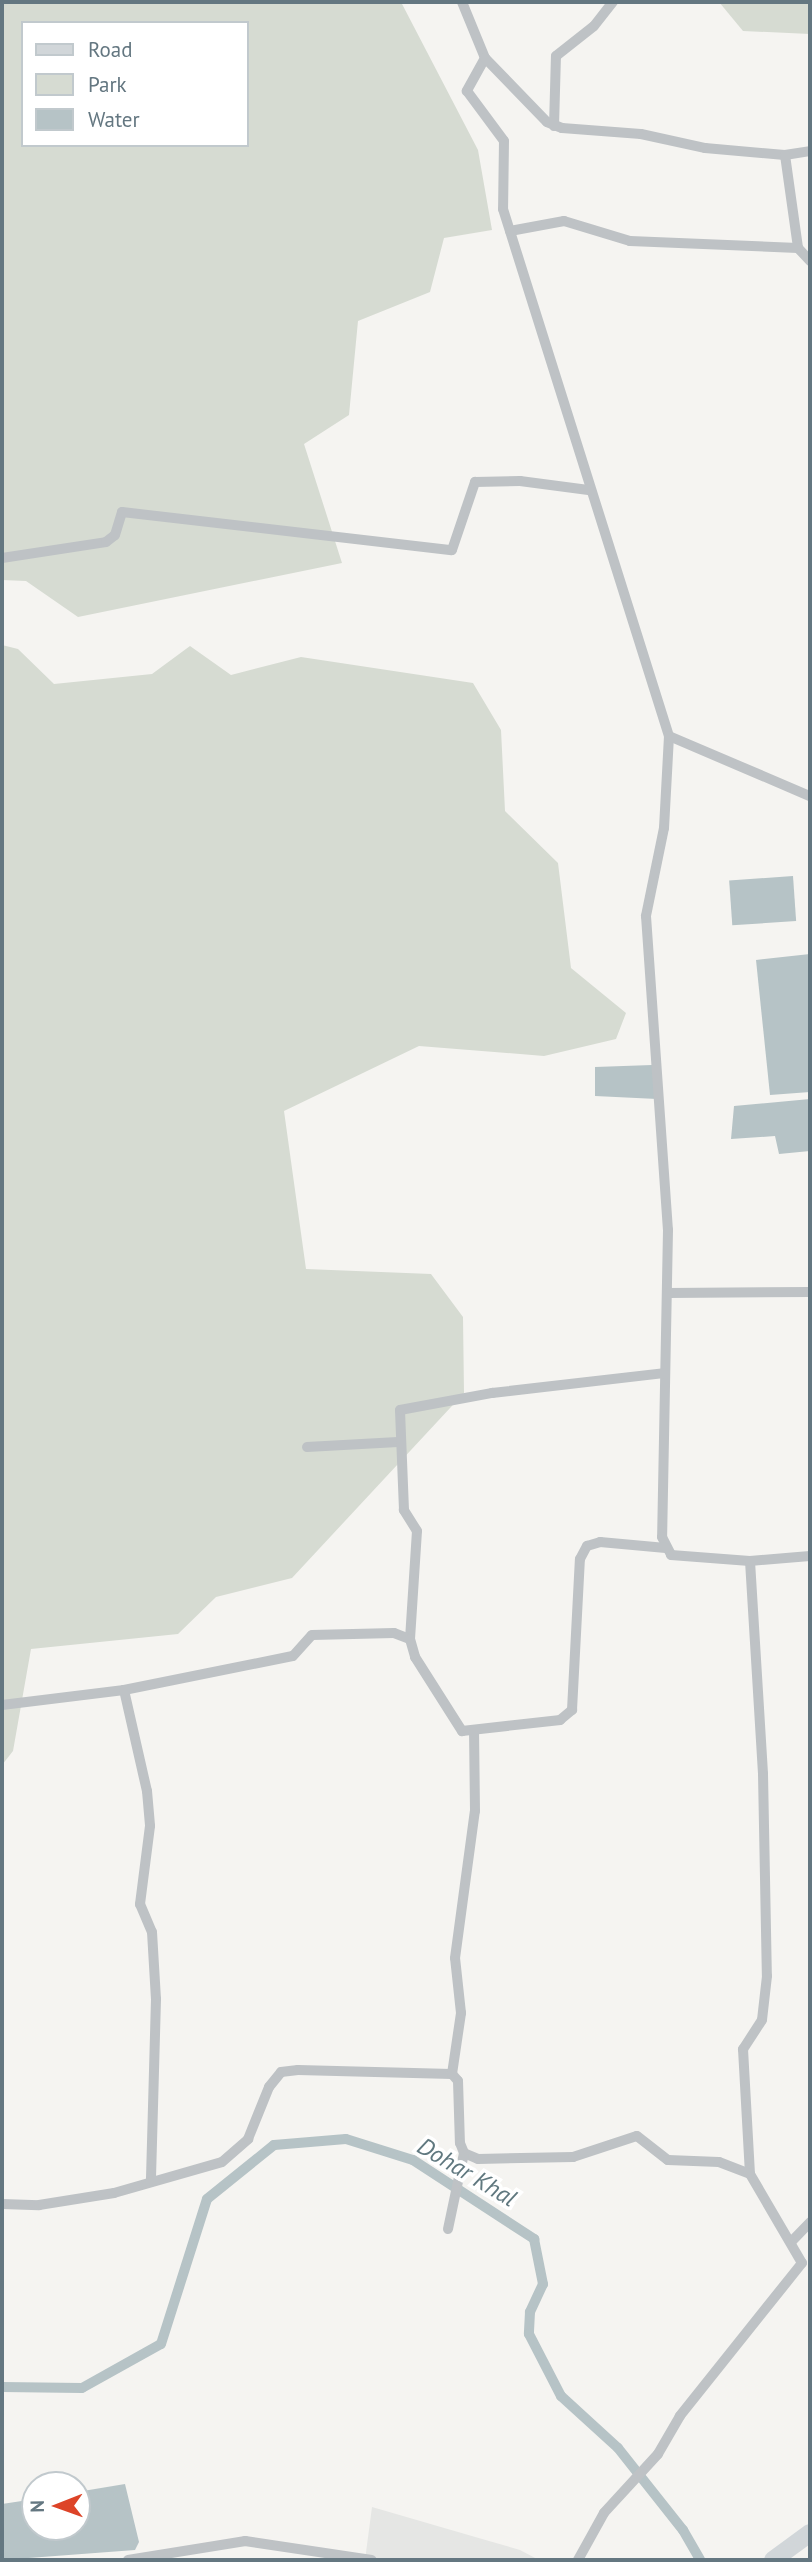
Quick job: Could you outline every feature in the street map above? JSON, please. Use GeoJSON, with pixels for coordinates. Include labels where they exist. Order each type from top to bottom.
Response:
{"type":"FeatureCollection","features":[{"type":"Feature","properties":{"kind":"main road"},"geometry":{"type":"LineString","coordinates":[[773,2560],[810,2533]]}},
{"type":"Feature","properties":{"kind":"street"},"geometry":{"type":"LineString","coordinates":[[462,2],[485,58],[554,126],[641,134],[705,148],[785,155],[810,151]]}},
{"type":"Feature","properties":{"kind":"street"},"geometry":{"type":"LineString","coordinates":[[554,126],[556,56],[594,26],[613,2]]}},
{"type":"Feature","properties":{"kind":"street"},"geometry":{"type":"LineString","coordinates":[[485,58],[467,91],[504,141],[500,198],[588,490],[669,736],[664,828],[646,916],[668,1230],[662,1537],[671,1555],[750,1561],[810,1556]]}},
{"type":"Feature","properties":{"kind":"street"},"geometry":{"type":"LineString","coordinates":[[785,155],[799,248],[810,261]]}},
{"type":"Feature","properties":{"kind":"street"},"geometry":{"type":"LineString","coordinates":[[510,231],[564,221],[630,241],[799,248]]}},
{"type":"Feature","properties":{"kind":"street"},"geometry":{"type":"LineString","coordinates":[[2,558],[106,542],[115,535],[122,512],[452,550],[475,482],[520,481],[588,490]]}},
{"type":"Feature","properties":{"kind":"street"},"geometry":{"type":"LineString","coordinates":[[669,736],[810,796]]}},
{"type":"Feature","properties":{"kind":"street"},"geometry":{"type":"LineString","coordinates":[[668,1293],[810,1292]]}},
{"type":"Feature","properties":{"kind":"street"},"geometry":{"type":"LineString","coordinates":[[664,1373],[527,1388],[404,1408],[398,1414],[404,1510],[417,1531],[410,1640],[415,1657],[453,1724],[462,1731],[474,1731],[560,1720],[572,1710],[580,1559],[587,1546],[600,1542],[666,1548]]}},
{"type":"Feature","properties":{"kind":"street"},"geometry":{"type":"LineString","coordinates":[[307,1447],[398,1442]]}},
{"type":"Feature","properties":{"kind":"street"},"geometry":{"type":"LineString","coordinates":[[750,1561],[763,1774],[766,1976],[762,2021],[743,2049],[750,2174],[810,2274]]}},
{"type":"Feature","properties":{"kind":"street"},"geometry":{"type":"LineString","coordinates":[[2,1705],[124,1690],[293,1657],[312,1635],[394,1633],[410,1640]]}},
{"type":"Feature","properties":{"kind":"street"},"geometry":{"type":"LineString","coordinates":[[124,1690],[147,1791],[150,1826],[140,1904],[152,1932],[156,1999],[151,2182]]}},
{"type":"Feature","properties":{"kind":"street"},"geometry":{"type":"LineString","coordinates":[[452,2074],[461,2013],[455,1958],[475,1811],[474,1731]]}},
{"type":"Feature","properties":{"kind":"street"},"geometry":{"type":"LineString","coordinates":[[2,2204],[39,2205],[151,2182],[222,2162],[248,2139],[269,2087],[281,2072],[361,2068],[452,2074],[458,2081],[464,2153],[448,2230]]}},
{"type":"Feature","properties":{"kind":"street"},"geometry":{"type":"LineString","coordinates":[[464,2153],[478,2159],[573,2157],[637,2136],[668,2160],[719,2162],[750,2174]]}},
{"type":"Feature","properties":{"kind":"street"},"geometry":{"type":"LineString","coordinates":[[791,2242],[810,2222]]}},
{"type":"Feature","properties":{"kind":"street"},"geometry":{"type":"LineString","coordinates":[[578,2560],[618,2497],[657,2454],[680,2416],[802,2263]]}},
{"type":"Feature","properties":{"kind":"street"},"geometry":{"type":"LineString","coordinates":[[128,2560],[245,2541],[372,2560]]}},
{"type":"Feature","properties":{"kind":"shaded area"},"geometry":{"type":"Polygon","coordinates":[[[372,2507],[520,2550],[539,2560],[365,2560],[372,2507]]]}},
{"type":"Feature","properties":{"kind":"green space"},"geometry":{"type":"Polygon","coordinates":[[[2,2],[401,2],[478,150],[492,230],[444,238],[430,292],[358,321],[349,415],[304,444],[342,563],[78,617],[26,581],[2,580],[2,2]]]}},
{"type":"Feature","properties":{"kind":"green space"},"geometry":{"type":"Polygon","coordinates":[[[719,2],[810,2],[810,34],[743,31],[719,2]]]}},
{"type":"Feature","properties":{"kind":"green space"},"geometry":{"type":"Polygon","coordinates":[[[2,645],[18,649],[54,684],[152,674],[190,646],[231,675],[301,657],[473,683],[501,730],[505,811],[558,863],[571,968],[626,1013],[616,1039],[544,1056],[419,1046],[284,1111],[306,1269],[431,1274],[463,1317],[464,1393],[292,1578],[216,1597],[178,1634],[31,1649],[13,1751],[2,1765],[2,645]]]}},
{"type":"Feature","properties":{"kind":"water"},"geometry":{"type":"Polygon","coordinates":[[[793,876],[796,921],[732,925],[729,880],[793,876]]]}},
{"type":"Feature","properties":{"kind":"water"},"geometry":{"type":"Polygon","coordinates":[[[810,954],[810,1092],[770,1095],[756,960],[810,954]]]}},
{"type":"Feature","properties":{"kind":"water"},"geometry":{"type":"Polygon","coordinates":[[[652,1065],[657,1099],[595,1096],[595,1067],[652,1065]]]}},
{"type":"Feature","properties":{"kind":"water"},"geometry":{"type":"Polygon","coordinates":[[[810,1099],[810,1151],[779,1154],[775,1136],[731,1139],[734,1106],[810,1099]]]}},
{"type":"Feature","properties":{"kind":"water"},"geometry":{"type":"Polygon","coordinates":[[[125,2484],[139,2542],[135,2550],[2,2560],[2,2504],[21,2501],[21,2541],[91,2541],[91,2490],[125,2484]]]}},
{"type":"Feature","properties":{"kind":"waterway","name":"Dohar Khal"},"geometry":{"type":"LineString","coordinates":[[2,2387],[82,2388],[161,2344],[207,2199],[274,2145],[346,2139],[413,2160],[534,2239],[543,2284],[530,2312],[529,2334],[561,2396],[618,2448],[683,2530],[700,2560]]}}]}
